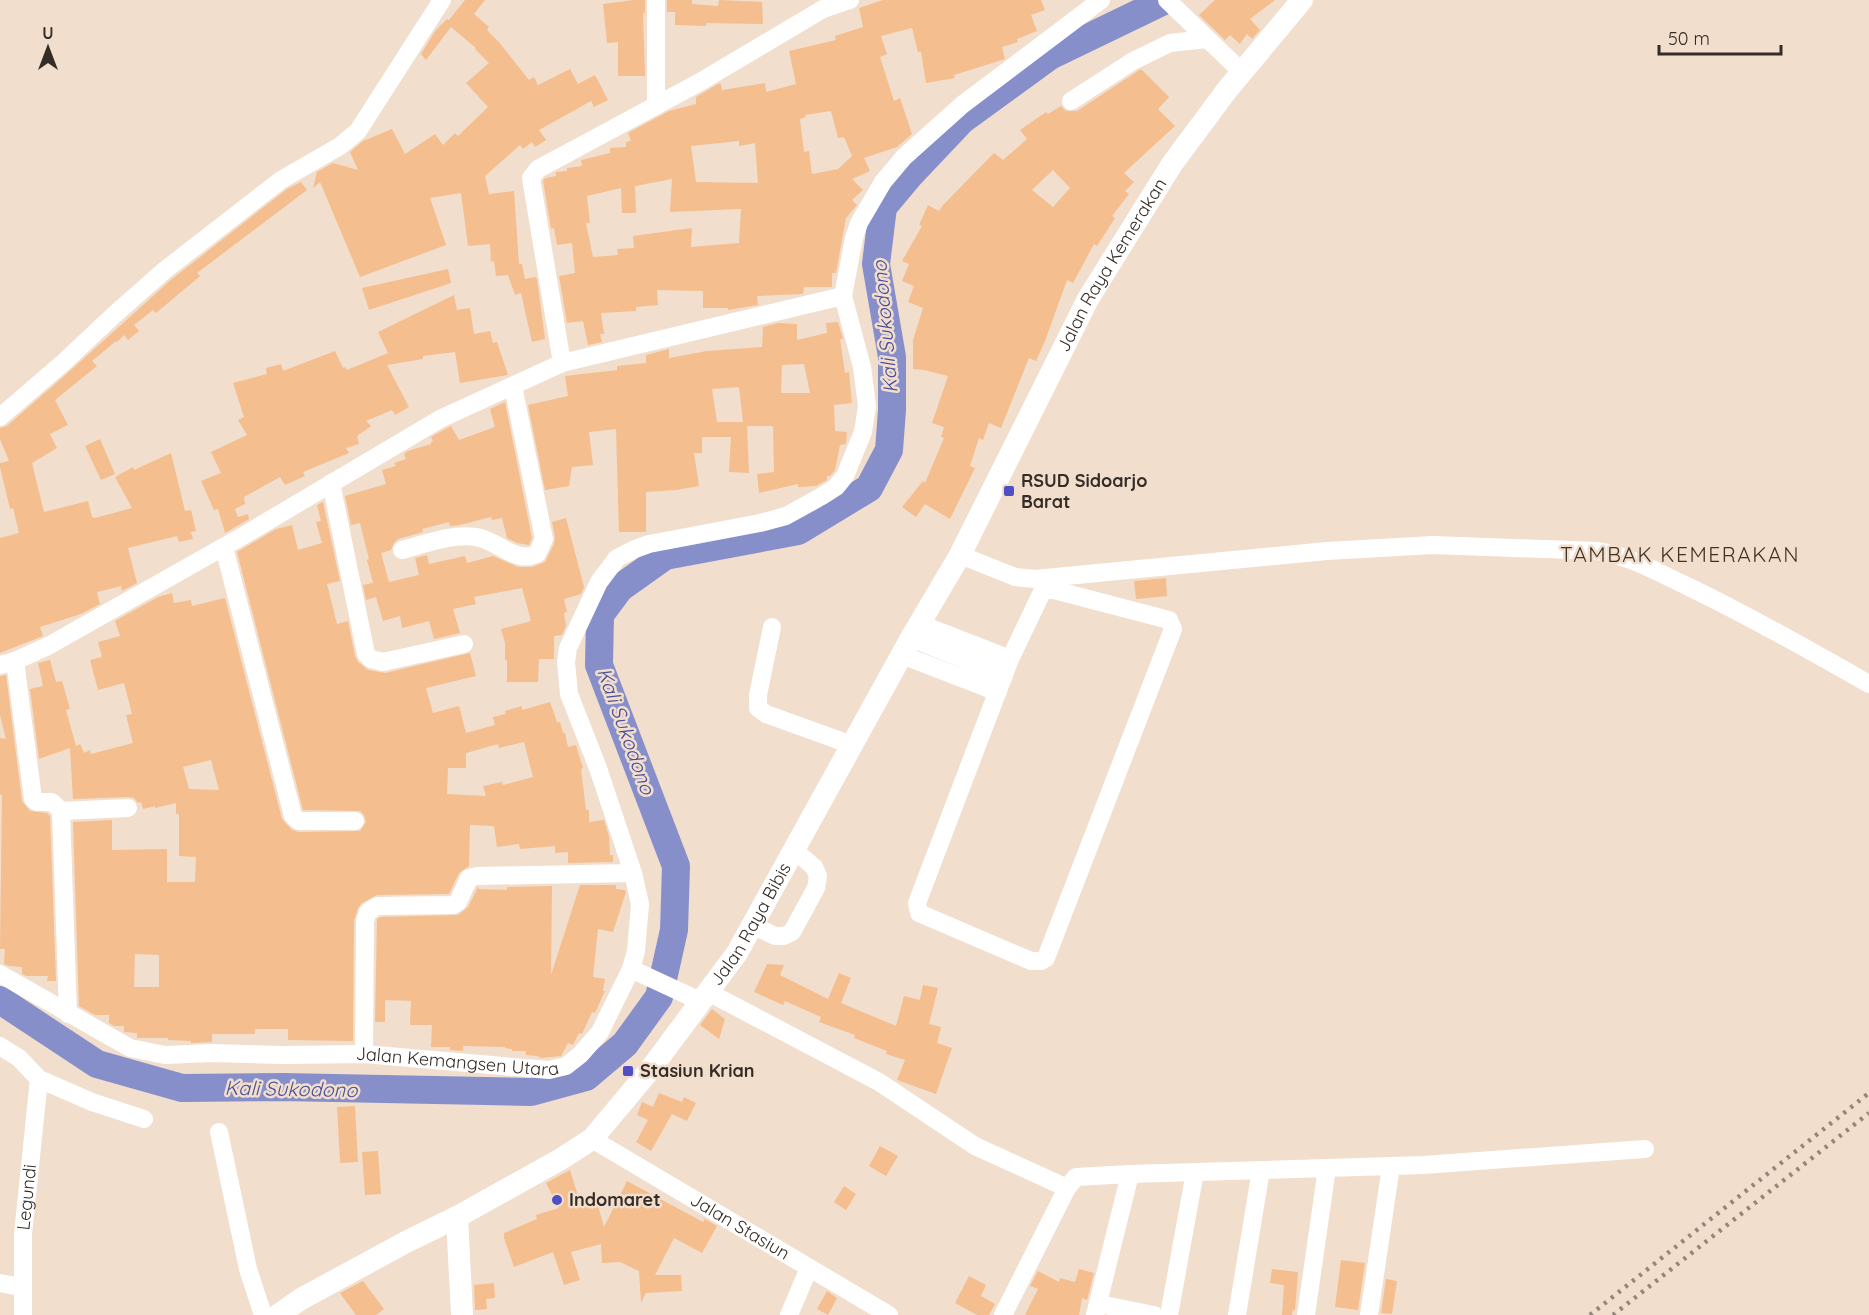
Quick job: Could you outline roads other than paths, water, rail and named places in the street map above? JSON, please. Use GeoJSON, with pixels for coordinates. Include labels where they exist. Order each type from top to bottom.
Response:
{"type":"FeatureCollection","features":[{"type":"Feature","properties":{"kind":"main road","name":"Jalan Raya Kemerakan"},"geometry":{"type":"LineString","coordinates":[[960,555],[1088,299],[1172,164],[1242,72],[1302,0]]}},
{"type":"Feature","properties":{"kind":"main road","name":"Jalan Raya Bibis"},"geometry":{"type":"LineString","coordinates":[[286,1313],[426,1232],[561,1159],[592,1139],[649,1071],[737,953],[960,555]]}},
{"type":"Feature","properties":{"kind":"main road"},"geometry":{"type":"LineString","coordinates":[[456,1217],[462,1315]]}},
{"type":"Feature","properties":{"kind":"street"},"geometry":{"type":"LineString","coordinates":[[0,417],[165,270],[281,180],[340,146],[358,131],[442,0]]}},
{"type":"Feature","properties":{"kind":"street"},"geometry":{"type":"LineString","coordinates":[[656,0],[656,106]]}},
{"type":"Feature","properties":{"kind":"street"},"geometry":{"type":"LineString","coordinates":[[562,363],[531,178],[538,170],[656,106],[823,9],[850,0]]}},
{"type":"Feature","properties":{"kind":"street"},"geometry":{"type":"LineString","coordinates":[[68,1014],[61,811],[52,802],[37,802],[33,799],[8,663],[48,646],[440,419],[562,363],[843,297],[854,237],[859,223],[883,182],[904,157],[962,105],[1101,0]]}},
{"type":"Feature","properties":{"kind":"street"},"geometry":{"type":"LineString","coordinates":[[1167,0],[1242,72]]}},
{"type":"Feature","properties":{"kind":"street"},"geometry":{"type":"LineString","coordinates":[[1071,101],[1133,61],[1170,43],[1207,39]]}},
{"type":"Feature","properties":{"kind":"street","name":"Jalan Kemangsen Utara"},"geometry":{"type":"LineString","coordinates":[[0,974],[130,1048],[165,1055],[364,1054],[549,1070],[566,1066],[580,1055],[600,1032],[635,971],[640,904],[633,873],[598,768],[569,694],[566,662],[568,648],[599,582],[617,558],[649,544],[786,516],[836,487],[845,476],[863,432],[867,406],[866,389],[855,338],[843,297]]}},
{"type":"Feature","properties":{"kind":"street"},"geometry":{"type":"LineString","coordinates":[[402,550],[451,538],[477,537],[519,556],[530,557],[537,554],[544,539],[513,386]]}},
{"type":"Feature","properties":{"kind":"street"},"geometry":{"type":"LineString","coordinates":[[331,483],[366,654],[371,659],[383,662],[464,644]]}},
{"type":"Feature","properties":{"kind":"street"},"geometry":{"type":"LineString","coordinates":[[960,555],[1015,577],[1035,579],[1327,551],[1433,545],[1598,550],[1634,560],[1724,604],[1869,684]]}},
{"type":"Feature","properties":{"kind":"street"},"geometry":{"type":"LineString","coordinates":[[224,546],[293,816],[300,821],[355,821]]}},
{"type":"Feature","properties":{"kind":"street"},"geometry":{"type":"LineString","coordinates":[[1043,590],[1054,590],[1169,620],[1173,628],[1046,958],[1041,961],[1031,961],[919,913],[917,903],[1010,658],[1043,590]]}},
{"type":"Feature","properties":{"kind":"street"},"geometry":{"type":"LineString","coordinates":[[772,627],[758,695],[758,708],[766,714],[852,745]]}},
{"type":"Feature","properties":{"kind":"street"},"geometry":{"type":"LineString","coordinates":[[911,639],[1010,658]]}},
{"type":"Feature","properties":{"kind":"street"},"geometry":{"type":"LineString","coordinates":[[911,639],[1001,684]]}},
{"type":"Feature","properties":{"kind":"street"},"geometry":{"type":"LineString","coordinates":[[61,811],[128,808]]}},
{"type":"Feature","properties":{"kind":"street"},"geometry":{"type":"LineString","coordinates":[[752,925],[775,936],[784,936],[792,932],[816,888],[818,876],[814,867],[794,850]]}},
{"type":"Feature","properties":{"kind":"street"},"geometry":{"type":"LineString","coordinates":[[364,1054],[365,921],[368,912],[377,906],[453,905],[458,902],[469,878],[477,876],[633,873]]}},
{"type":"Feature","properties":{"kind":"street"},"geometry":{"type":"LineString","coordinates":[[635,971],[674,988],[704,996],[879,1083],[975,1146],[1067,1188]]}},
{"type":"Feature","properties":{"kind":"street"},"geometry":{"type":"LineString","coordinates":[[0,1046],[19,1058],[39,1079],[92,1102],[144,1119]]}},
{"type":"Feature","properties":{"kind":"street","name":"Legundi"},"geometry":{"type":"LineString","coordinates":[[22,1315],[23,1234],[39,1079]]}},
{"type":"Feature","properties":{"kind":"street"},"geometry":{"type":"LineString","coordinates":[[219,1132],[248,1269],[263,1315]]}},
{"type":"Feature","properties":{"kind":"street","name":"Jalan Stasiun"},"geometry":{"type":"LineString","coordinates":[[592,1139],[889,1315]]}},
{"type":"Feature","properties":{"kind":"street"},"geometry":{"type":"LineString","coordinates":[[1003,1315],[1067,1188],[1076,1177],[1391,1166],[1645,1149]]}},
{"type":"Feature","properties":{"kind":"street"},"geometry":{"type":"LineString","coordinates":[[1369,1315],[1391,1166]]}},
{"type":"Feature","properties":{"kind":"street"},"geometry":{"type":"LineString","coordinates":[[1306,1315],[1327,1168]]}},
{"type":"Feature","properties":{"kind":"street"},"geometry":{"type":"LineString","coordinates":[[1237,1315],[1261,1170]]}},
{"type":"Feature","properties":{"kind":"street"},"geometry":{"type":"LineString","coordinates":[[1169,1315],[1195,1172]]}},
{"type":"Feature","properties":{"kind":"street"},"geometry":{"type":"LineString","coordinates":[[1130,1174],[1097,1310],[1154,1315]]}},
{"type":"Feature","properties":{"kind":"street"},"geometry":{"type":"LineString","coordinates":[[789,1315],[809,1268]]}},
{"type":"Feature","properties":{"kind":"street"},"geometry":{"type":"LineString","coordinates":[[0,1283],[21,1287]]}},
{"type":"Feature","properties":{"kind":"waterway","name":"Kali Sukodono"},"geometry":{"type":"LineString","coordinates":[[0,1000],[97,1064],[182,1088],[283,1087],[531,1092],[586,1077],[625,1044],[659,997],[674,930],[676,866],[599,665],[600,615],[620,588],[665,556],[798,531],[869,488],[889,450],[892,410],[892,357],[876,264],[883,207],[962,120],[1050,56],[1166,0]]}},
{"type":"Feature","properties":{"kind":"railway"},"geometry":{"type":"LineString","coordinates":[[1590,1315],[1869,1093]]}},
{"type":"Feature","properties":{"kind":"railway"},"geometry":{"type":"LineString","coordinates":[[1613,1315],[1869,1113]]}},
{"type":"Feature","properties":{"kind":"place","name":"RSUD Sidoarjo Barat"},"geometry":{"type":"Point","coordinates":[1009,491]}},
{"type":"Feature","properties":{"kind":"place","name":"Stasiun Krian"},"geometry":{"type":"Point","coordinates":[628,1071]}},
{"type":"Feature","properties":{"kind":"place","name":"Indomaret"},"geometry":{"type":"Point","coordinates":[557,1200]}},
{"type":"Feature","properties":{"kind":"district","name":"TAMBAK KEMERAKAN"},"geometry":{"type":"Point","coordinates":[1680,555]}}]}
